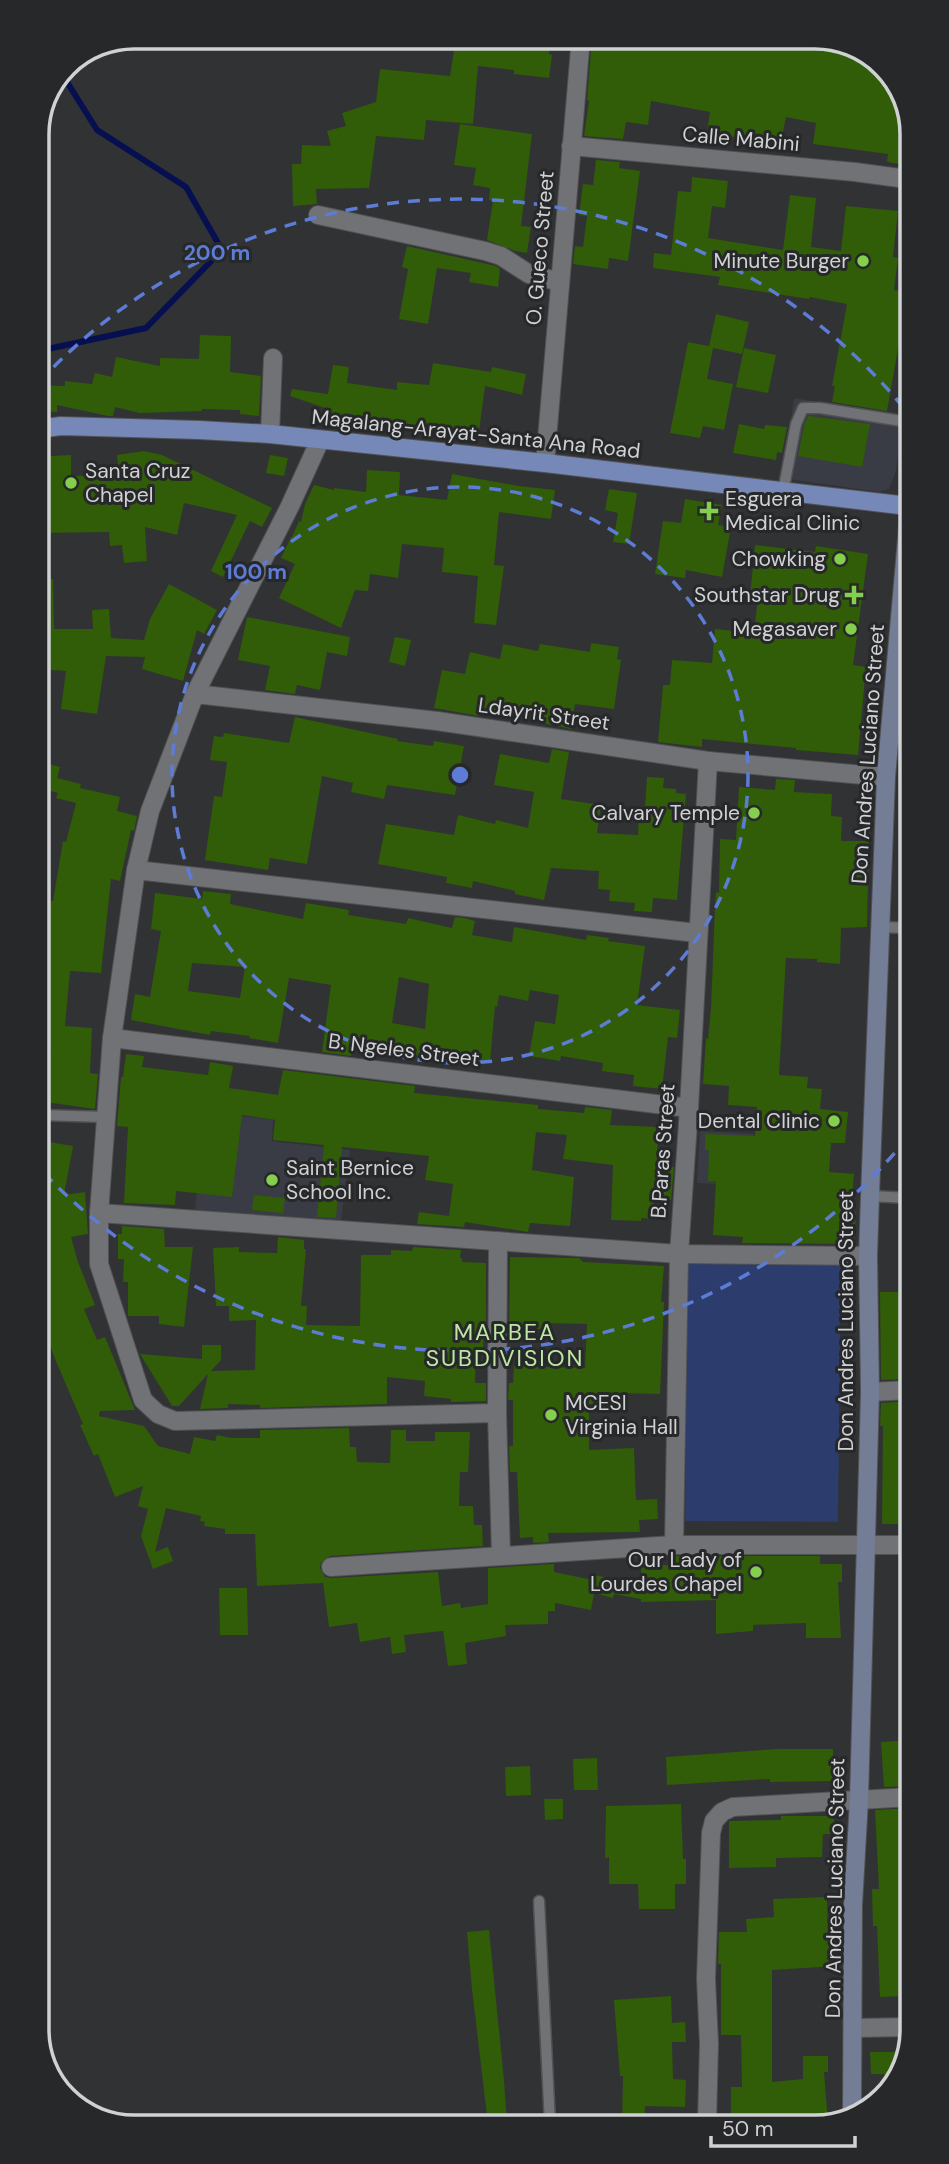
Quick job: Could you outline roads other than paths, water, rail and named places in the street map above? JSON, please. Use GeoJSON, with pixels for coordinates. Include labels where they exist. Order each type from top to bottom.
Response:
{"type":"FeatureCollection","features":[{"type":"Feature","properties":{"kind":"main road","name":"Magalang-Arayat-Santa Ana Road"},"geometry":{"type":"LineString","coordinates":[[49,428],[270,434],[900,505]]}},
{"type":"Feature","properties":{"kind":"street","name":"O. Gueco Street"},"geometry":{"type":"LineString","coordinates":[[545,463],[580,49]]}},
{"type":"Feature","properties":{"kind":"street","name":"Calle Mabini"},"geometry":{"type":"LineString","coordinates":[[570,146],[900,178]]}},
{"type":"Feature","properties":{"kind":"street"},"geometry":{"type":"LineString","coordinates":[[318,215],[485,251],[501,256],[529,274],[560,282]]}},
{"type":"Feature","properties":{"kind":"street"},"geometry":{"type":"LineString","coordinates":[[270,434],[273,358]]}},
{"type":"Feature","properties":{"kind":"street"},"geometry":{"type":"LineString","coordinates":[[320,439],[290,506],[195,694],[150,811],[136,870],[112,1038],[99,1213],[99,1264],[143,1399],[158,1414],[175,1421],[497,1413]]}},
{"type":"Feature","properties":{"kind":"street","name":"Don Andres Luciano Street"},"geometry":{"type":"LineString","coordinates":[[852,2106],[853,1905],[859,1800],[870,1392],[868,1256],[886,777],[900,618]]}},
{"type":"Feature","properties":{"kind":"street","name":"Ldayrit Street"},"geometry":{"type":"LineString","coordinates":[[195,694],[437,721],[708,761],[886,777]]}},
{"type":"Feature","properties":{"kind":"street","name":"B.Paras Street"},"geometry":{"type":"LineString","coordinates":[[674,1545],[679,1254],[708,761]]}},
{"type":"Feature","properties":{"kind":"street"},"geometry":{"type":"LineString","coordinates":[[136,870],[697,933]]}},
{"type":"Feature","properties":{"kind":"street","name":"B. Ngeles Street"},"geometry":{"type":"LineString","coordinates":[[112,1038],[689,1108]]}},
{"type":"Feature","properties":{"kind":"street"},"geometry":{"type":"LineString","coordinates":[[99,1213],[679,1254],[868,1256]]}},
{"type":"Feature","properties":{"kind":"street"},"geometry":{"type":"LineString","coordinates":[[498,1241],[497,1413],[501,1555]]}},
{"type":"Feature","properties":{"kind":"street"},"geometry":{"type":"LineString","coordinates":[[870,1392],[900,1391]]}},
{"type":"Feature","properties":{"kind":"street"},"geometry":{"type":"LineString","coordinates":[[331,1567],[674,1545],[900,1545]]}},
{"type":"Feature","properties":{"kind":"street"},"geometry":{"type":"LineString","coordinates":[[708,2115],[709,2044],[705,1979],[710,1845],[714,1821],[722,1812],[733,1807],[900,1798]]}},
{"type":"Feature","properties":{"kind":"street"},"geometry":{"type":"LineString","coordinates":[[854,2028],[900,2027]]}},
{"type":"Feature","properties":{"kind":"lane"},"geometry":{"type":"LineString","coordinates":[[783,492],[796,424],[803,408],[820,408],[900,421]]}},
{"type":"Feature","properties":{"kind":"lane"},"geometry":{"type":"LineString","coordinates":[[880,927],[900,928]]}},
{"type":"Feature","properties":{"kind":"lane"},"geometry":{"type":"LineString","coordinates":[[49,1115],[106,1117]]}},
{"type":"Feature","properties":{"kind":"lane"},"geometry":{"type":"LineString","coordinates":[[870,1196],[900,1198]]}},
{"type":"Feature","properties":{"kind":"lane"},"geometry":{"type":"LineString","coordinates":[[539,1900],[550,2115]]}},
{"type":"Feature","properties":{"kind":"waterway"},"geometry":{"type":"LineString","coordinates":[[49,349],[146,328],[222,250],[186,187],[97,130],[67,82]]}},
{"type":"Feature","properties":{"kind":"place","name":"Minute Burger"},"geometry":{"type":"Point","coordinates":[863,261]}},
{"type":"Feature","properties":{"kind":"place","name":"Santa Cruz Chapel"},"geometry":{"type":"Point","coordinates":[71,483]}},
{"type":"Feature","properties":{"kind":"place","name":"Esguera Medical Clinic"},"geometry":{"type":"Point","coordinates":[709,511]}},
{"type":"Feature","properties":{"kind":"place","name":"Chowking"},"geometry":{"type":"Point","coordinates":[840,559]}},
{"type":"Feature","properties":{"kind":"place","name":"Southstar Drug"},"geometry":{"type":"Point","coordinates":[854,595]}},
{"type":"Feature","properties":{"kind":"place","name":"Megasaver"},"geometry":{"type":"Point","coordinates":[851,629]}},
{"type":"Feature","properties":{"kind":"place","name":"Calvary Temple"},"geometry":{"type":"Point","coordinates":[754,813]}},
{"type":"Feature","properties":{"kind":"place","name":"Dental Clinic"},"geometry":{"type":"Point","coordinates":[834,1121]}},
{"type":"Feature","properties":{"kind":"place","name":"Saint Bernice School Inc."},"geometry":{"type":"Point","coordinates":[272,1180]}},
{"type":"Feature","properties":{"kind":"place","name":"MCESI Virginia Hall"},"geometry":{"type":"Point","coordinates":[551,1415]}},
{"type":"Feature","properties":{"kind":"place","name":"Our Lady of Lourdes Chapel"},"geometry":{"type":"Point","coordinates":[756,1572]}},
{"type":"Feature","properties":{"kind":"district","name":"MARBEA SUBDIVISION"},"geometry":{"type":"Point","coordinates":[505,1345]}}]}
